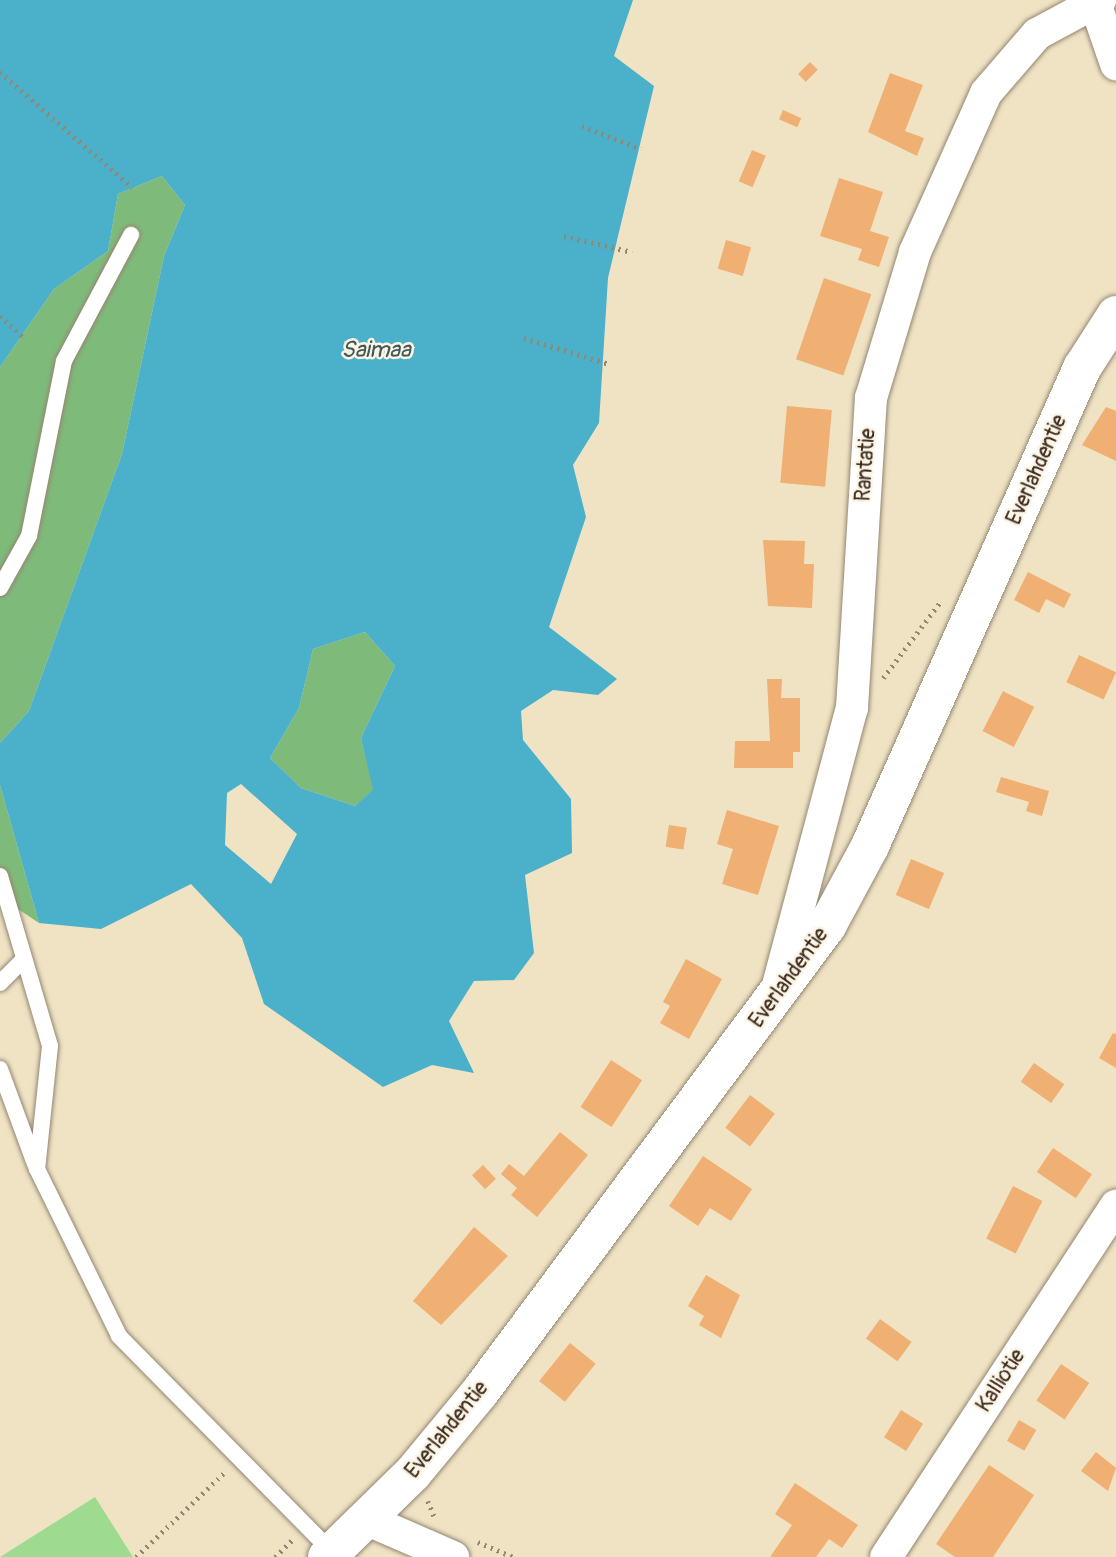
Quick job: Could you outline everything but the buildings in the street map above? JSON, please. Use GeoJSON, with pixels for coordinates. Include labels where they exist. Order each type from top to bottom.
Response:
{"type":"FeatureCollection","features":[{"type":"Feature","properties":{"kind":"street"},"geometry":{"type":"LineString","coordinates":[[1097,1],[1116,64]]}},
{"type":"Feature","properties":{"kind":"street","name":"Rantatie"},"geometry":{"type":"LineString","coordinates":[[775,998],[852,708],[871,398],[915,252],[986,93],[1037,34],[1097,1]]}},
{"type":"Feature","properties":{"kind":"street","name":"Everlahdentie"},"geometry":{"type":"LineString","coordinates":[[330,1554],[414,1473],[827,926],[870,846],[1082,368],[1116,315]]}},
{"type":"Feature","properties":{"kind":"street","name":"Kalliotie"},"geometry":{"type":"LineString","coordinates":[[886,1557],[1116,1205]]}},
{"type":"Feature","properties":{"kind":"street"},"geometry":{"type":"LineString","coordinates":[[368,1520],[459,1547]]}},
{"type":"Feature","properties":{"kind":"lane"},"geometry":{"type":"LineString","coordinates":[[0,588],[29,536],[64,361],[131,235]]}},
{"type":"Feature","properties":{"kind":"lane"},"geometry":{"type":"LineString","coordinates":[[0,876],[50,1046],[37,1170]]}},
{"type":"Feature","properties":{"kind":"lane"},"geometry":{"type":"LineString","coordinates":[[0,984],[23,960]]}},
{"type":"Feature","properties":{"kind":"lane"},"geometry":{"type":"LineString","coordinates":[[0,1069],[37,1170],[119,1336],[330,1554]]}},
{"type":"Feature","properties":{"kind":"path"},"geometry":{"type":"LineString","coordinates":[[0,72],[133,188]]}},
{"type":"Feature","properties":{"kind":"path"},"geometry":{"type":"LineString","coordinates":[[582,126],[641,149]]}},
{"type":"Feature","properties":{"kind":"path"},"geometry":{"type":"LineString","coordinates":[[564,236],[632,252]]}},
{"type":"Feature","properties":{"kind":"path"},"geometry":{"type":"LineString","coordinates":[[0,316],[22,336]]}},
{"type":"Feature","properties":{"kind":"path"},"geometry":{"type":"LineString","coordinates":[[524,338],[609,364]]}},
{"type":"Feature","properties":{"kind":"path"},"geometry":{"type":"LineString","coordinates":[[136,1557],[239,1459]]}},
{"type":"Feature","properties":{"kind":"path"},"geometry":{"type":"LineString","coordinates":[[414,1473],[440,1526]]}},
{"type":"Feature","properties":{"kind":"path"},"geometry":{"type":"LineString","coordinates":[[459,1547],[513,1557]]}},
{"type":"Feature","properties":{"kind":"green space"},"geometry":{"type":"Polygon","coordinates":[[[162,176],[185,205],[164,256],[122,454],[29,711],[0,743],[0,367],[54,289],[108,251],[118,194],[162,176]]]}},
{"type":"Feature","properties":{"kind":"green space"},"geometry":{"type":"Polygon","coordinates":[[[365,632],[395,666],[361,738],[374,790],[355,806],[301,788],[270,758],[299,708],[313,649],[365,632]]]}},
{"type":"Feature","properties":{"kind":"green space"},"geometry":{"type":"Polygon","coordinates":[[[0,785],[39,923],[0,897],[0,785]]]}},
{"type":"Feature","properties":{"kind":"green space"},"geometry":{"type":"Polygon","coordinates":[[[95,1497],[133,1557],[0,1557],[95,1497]]]}},
{"type":"Feature","properties":{"kind":"water","name":"Saimaa"},"geometry":{"type":"Polygon","coordinates":[[[0,0],[633,0],[614,56],[654,86],[608,278],[599,423],[573,465],[586,517],[549,627],[617,679],[598,695],[553,690],[521,711],[523,740],[571,799],[572,853],[525,875],[534,953],[514,980],[474,981],[449,1021],[474,1073],[432,1065],[383,1087],[264,1004],[242,938],[191,884],[101,929],[39,923],[0,785],[0,743],[29,711],[122,454],[164,256],[185,205],[162,176],[118,194],[108,251],[54,289],[0,367],[0,0]],[[365,632],[313,649],[299,708],[270,758],[301,788],[355,806],[373,790],[361,738],[395,666],[365,632]],[[241,784],[227,793],[225,845],[271,884],[297,834],[241,784]]]}}]}
